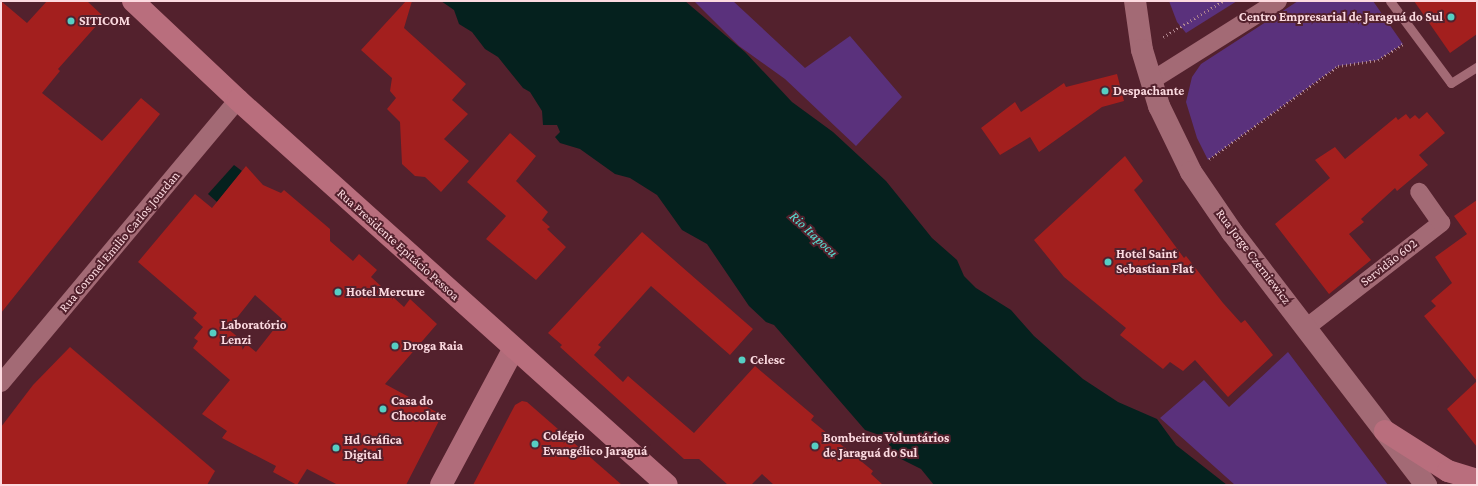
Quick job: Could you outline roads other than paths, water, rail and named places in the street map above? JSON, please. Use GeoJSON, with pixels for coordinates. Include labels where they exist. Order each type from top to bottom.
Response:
{"type":"FeatureCollection","features":[{"type":"Feature","properties":{"kind":"highway","name":"Rua Presidente Epitácio Pessoa"},"geometry":{"type":"LineString","coordinates":[[133,1],[238,100],[667,485]]}},
{"type":"Feature","properties":{"kind":"highway"},"geometry":{"type":"LineString","coordinates":[[1385,431],[1448,471],[1477,480]]}},
{"type":"Feature","properties":{"kind":"main road","name":"Rua Jorge Czerniewicz"},"geometry":{"type":"LineString","coordinates":[[1135,1],[1142,50],[1152,81],[1172,137],[1191,172],[1232,232],[1307,327],[1426,485]]}},
{"type":"Feature","properties":{"kind":"main road"},"geometry":{"type":"LineString","coordinates":[[441,485],[514,348]]}},
{"type":"Feature","properties":{"kind":"street"},"geometry":{"type":"LineString","coordinates":[[1152,81],[1278,1]]}},
{"type":"Feature","properties":{"kind":"street","name":"Rua Coronel Emilio Carlos Jourdan"},"geometry":{"type":"LineString","coordinates":[[1,383],[238,100]]}},
{"type":"Feature","properties":{"kind":"street","name":"Servidão 602"},"geometry":{"type":"LineString","coordinates":[[1307,327],[1441,223],[1419,192]]}},
{"type":"Feature","properties":{"kind":"lane"},"geometry":{"type":"LineString","coordinates":[[1390,1],[1451,82],[1477,67]]}},
{"type":"Feature","properties":{"kind":"water","name":"Rio Itapocu"},"geometry":{"type":"Polygon","coordinates":[[[441,1],[685,1],[745,52],[792,102],[833,132],[886,181],[932,238],[957,260],[964,276],[976,288],[1011,310],[1034,336],[1083,379],[1118,402],[1157,419],[1176,445],[1227,485],[934,485],[921,469],[895,456],[885,437],[865,430],[774,325],[766,322],[749,306],[707,244],[682,230],[657,195],[630,178],[615,174],[580,149],[560,143],[555,137],[560,132],[557,125],[543,125],[542,111],[530,92],[523,88],[498,57],[485,49],[472,32],[459,24],[454,10],[441,1]]]}},
{"type":"Feature","properties":{"kind":"water"},"geometry":{"type":"Polygon","coordinates":[[[234,165],[242,171],[217,202],[208,194],[234,165]]]}},
{"type":"Feature","properties":{"kind":"place","name":"Centro Empresarial de Jaraguá do Sul"},"geometry":{"type":"Point","coordinates":[1451,17]}},
{"type":"Feature","properties":{"kind":"place","name":"SITICOM"},"geometry":{"type":"Point","coordinates":[71,21]}},
{"type":"Feature","properties":{"kind":"place","name":"Despachante"},"geometry":{"type":"Point","coordinates":[1105,91]}},
{"type":"Feature","properties":{"kind":"place","name":"Hotel Saint Sebastian Flat"},"geometry":{"type":"Point","coordinates":[1108,262]}},
{"type":"Feature","properties":{"kind":"place","name":"Hotel Mercure"},"geometry":{"type":"Point","coordinates":[338,292]}},
{"type":"Feature","properties":{"kind":"place","name":"Laboratório Lenzi"},"geometry":{"type":"Point","coordinates":[213,333]}},
{"type":"Feature","properties":{"kind":"place","name":"Droga Raia"},"geometry":{"type":"Point","coordinates":[395,346]}},
{"type":"Feature","properties":{"kind":"place","name":"Celesc"},"geometry":{"type":"Point","coordinates":[742,360]}},
{"type":"Feature","properties":{"kind":"place","name":"Casa do Chocolate"},"geometry":{"type":"Point","coordinates":[383,409]}},
{"type":"Feature","properties":{"kind":"place","name":"Colégio Evangélico Jaraguá"},"geometry":{"type":"Point","coordinates":[535,444]}},
{"type":"Feature","properties":{"kind":"place","name":"Bombeiros Voluntários de Jaraguá do Sul"},"geometry":{"type":"Point","coordinates":[815,446]}},
{"type":"Feature","properties":{"kind":"place","name":"Hd Gráfica Digital"},"geometry":{"type":"Point","coordinates":[336,448]}}]}
